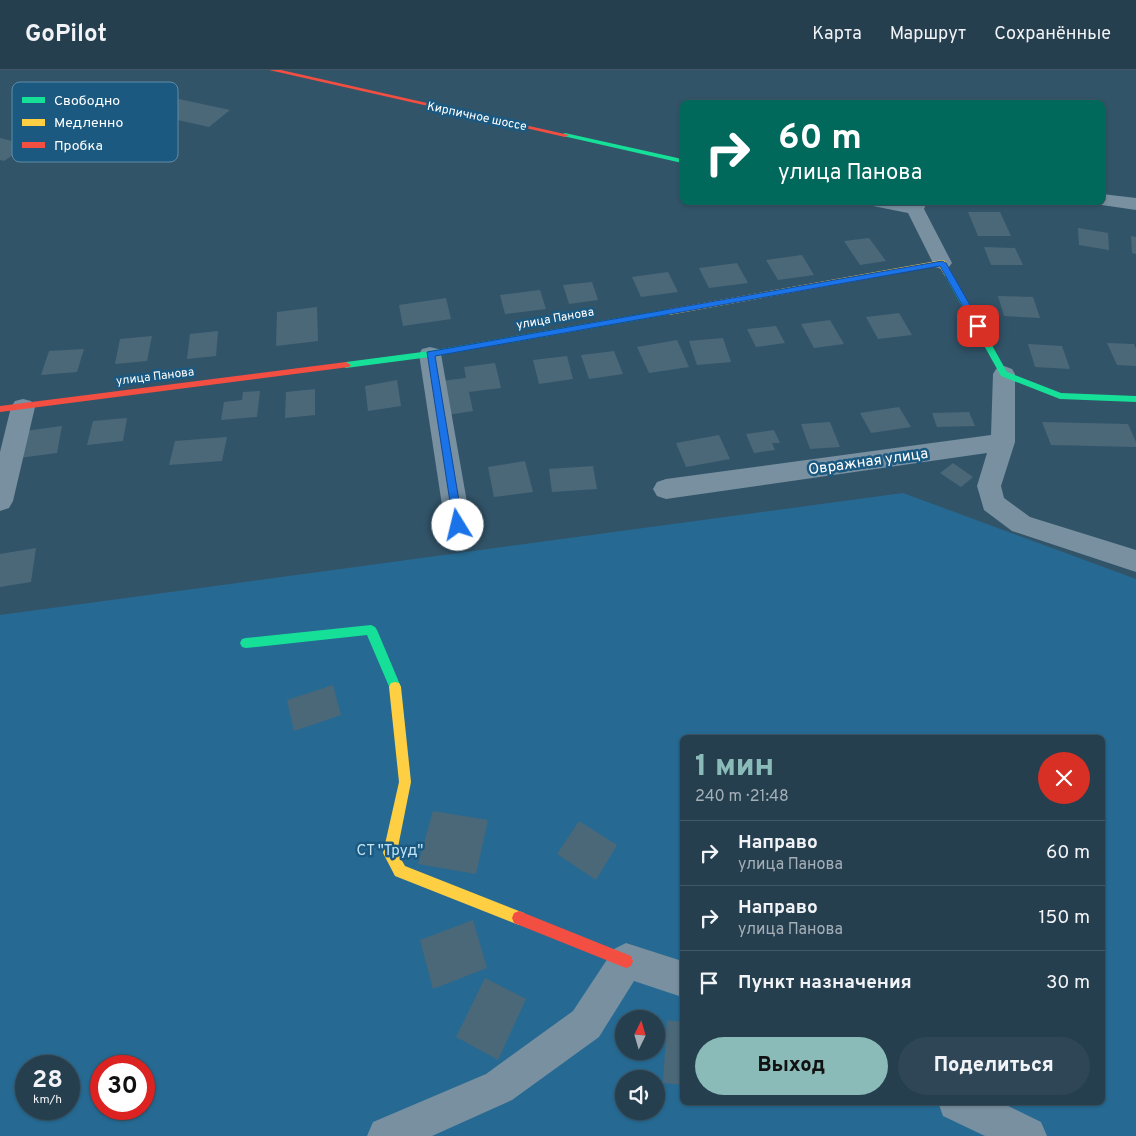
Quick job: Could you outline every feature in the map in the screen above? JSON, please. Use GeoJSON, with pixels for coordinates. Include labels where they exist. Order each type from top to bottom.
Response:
{"type":"FeatureCollection","features":[{"type":"Feature","properties":{"kind":"street","name":"Кирпичное шоссе"},"geometry":{"type":"LineString","coordinates":[[272,70],[680,161]]}},
{"type":"Feature","properties":{"kind":"street"},"geometry":{"type":"LineString","coordinates":[[1105,200],[1136,204]]}},
{"type":"Feature","properties":{"kind":"street"},"geometry":{"type":"LineString","coordinates":[[917,206],[942,263],[1004,374],[1003,442],[989,486],[993,504],[1020,524],[1136,561]]}},
{"type":"Feature","properties":{"kind":"street","name":"улица Панова"},"geometry":{"type":"LineString","coordinates":[[11,408],[430,354],[942,263]]}},
{"type":"Feature","properties":{"kind":"street"},"geometry":{"type":"LineString","coordinates":[[430,354],[458,525]]}},
{"type":"Feature","properties":{"kind":"street"},"geometry":{"type":"LineString","coordinates":[[1004,374],[1060,396],[1136,399]]}},
{"type":"Feature","properties":{"kind":"street"},"geometry":{"type":"LineString","coordinates":[[0,501],[11,408]]}},
{"type":"Feature","properties":{"kind":"street","name":"Овражная улица"},"geometry":{"type":"LineString","coordinates":[[666,489],[1003,442]]}},
{"type":"Feature","properties":{"kind":"street"},"geometry":{"type":"LineString","coordinates":[[246,642],[370,630],[396,690],[405,782],[390,853],[400,871],[626,961],[680,978]]}},
{"type":"Feature","properties":{"kind":"street"},"geometry":{"type":"LineString","coordinates":[[387,1136],[499,1087],[586,1024],[626,961]]}},
{"type":"Feature","properties":{"kind":"street"},"geometry":{"type":"LineString","coordinates":[[963,1105],[1027,1136]]}},
{"type":"Feature","properties":{"kind":"green space","name":"СТ \"Труд\""},"geometry":{"type":"Polygon","coordinates":[[[903,493],[1136,579],[1136,1136],[0,1136],[0,615],[903,493]]]}},
{"type":"Feature","properties":{"kind":"building"},"geometry":{"type":"Polygon","coordinates":[[[178,100],[230,110],[209,127],[178,120],[178,100]]]}},
{"type":"Feature","properties":{"kind":"building"},"geometry":{"type":"Polygon","coordinates":[[[0,138],[12,141],[12,156],[4,161],[0,160],[0,138]]]}},
{"type":"Feature","properties":{"kind":"building"},"geometry":{"type":"Polygon","coordinates":[[[968,212],[1000,212],[1011,236],[978,236],[968,212]]]}},
{"type":"Feature","properties":{"kind":"building"},"geometry":{"type":"Polygon","coordinates":[[[1078,228],[1108,233],[1109,250],[1079,245],[1078,228]]]}},
{"type":"Feature","properties":{"kind":"building"},"geometry":{"type":"Polygon","coordinates":[[[1131,236],[1136,237],[1136,254],[1132,253],[1131,236]]]}},
{"type":"Feature","properties":{"kind":"building"},"geometry":{"type":"Polygon","coordinates":[[[869,238],[886,261],[860,265],[844,241],[869,238]]]}},
{"type":"Feature","properties":{"kind":"building"},"geometry":{"type":"Polygon","coordinates":[[[984,247],[1015,248],[1023,265],[991,265],[984,247]]]}},
{"type":"Feature","properties":{"kind":"building"},"geometry":{"type":"Polygon","coordinates":[[[802,255],[814,275],[778,280],[766,260],[802,255]]]}},
{"type":"Feature","properties":{"kind":"building"},"geometry":{"type":"Polygon","coordinates":[[[737,263],[748,283],[709,288],[699,268],[737,263]]]}},
{"type":"Feature","properties":{"kind":"building"},"geometry":{"type":"Polygon","coordinates":[[[668,272],[678,292],[641,297],[632,277],[668,272]]]}},
{"type":"Feature","properties":{"kind":"building"},"geometry":{"type":"Polygon","coordinates":[[[592,282],[598,300],[569,304],[563,285],[592,282]]]}},
{"type":"Feature","properties":{"kind":"building"},"geometry":{"type":"Polygon","coordinates":[[[540,290],[546,309],[505,314],[500,295],[540,290]]]}},
{"type":"Feature","properties":{"kind":"building"},"geometry":{"type":"Polygon","coordinates":[[[998,296],[1033,297],[1040,318],[1004,316],[998,296]]]}},
{"type":"Feature","properties":{"kind":"building"},"geometry":{"type":"Polygon","coordinates":[[[446,298],[451,319],[403,326],[399,305],[446,298]]]}},
{"type":"Feature","properties":{"kind":"building"},"geometry":{"type":"Polygon","coordinates":[[[317,307],[318,341],[276,346],[277,312],[317,307]]]}},
{"type":"Feature","properties":{"kind":"building"},"geometry":{"type":"Polygon","coordinates":[[[899,313],[912,335],[878,339],[866,317],[899,313]]]}},
{"type":"Feature","properties":{"kind":"building"},"geometry":{"type":"Polygon","coordinates":[[[830,320],[844,344],[814,348],[801,324],[830,320]]]}},
{"type":"Feature","properties":{"kind":"building"},"geometry":{"type":"Polygon","coordinates":[[[776,326],[785,343],[756,347],[747,329],[776,326]]]}},
{"type":"Feature","properties":{"kind":"building"},"geometry":{"type":"Polygon","coordinates":[[[218,331],[216,356],[187,359],[190,334],[218,331]]]}},
{"type":"Feature","properties":{"kind":"building"},"geometry":{"type":"Polygon","coordinates":[[[152,336],[147,361],[115,364],[120,339],[152,336]]]}},
{"type":"Feature","properties":{"kind":"building"},"geometry":{"type":"Polygon","coordinates":[[[723,338],[731,362],[697,365],[689,341],[723,338]]]}},
{"type":"Feature","properties":{"kind":"building"},"geometry":{"type":"Polygon","coordinates":[[[677,340],[689,367],[649,373],[637,347],[677,340]]]}},
{"type":"Feature","properties":{"kind":"building"},"geometry":{"type":"Polygon","coordinates":[[[1107,343],[1134,344],[1136,349],[1136,366],[1117,365],[1107,343]]]}},
{"type":"Feature","properties":{"kind":"building"},"geometry":{"type":"Polygon","coordinates":[[[1028,344],[1062,346],[1070,369],[1035,367],[1028,344]]]}},
{"type":"Feature","properties":{"kind":"building"},"geometry":{"type":"Polygon","coordinates":[[[84,349],[77,372],[41,375],[49,351],[84,349]]]}},
{"type":"Feature","properties":{"kind":"building"},"geometry":{"type":"Polygon","coordinates":[[[614,351],[623,374],[589,379],[581,355],[614,351]]]}},
{"type":"Feature","properties":{"kind":"building"},"geometry":{"type":"Polygon","coordinates":[[[567,356],[573,379],[539,384],[533,360],[567,356]]]}},
{"type":"Feature","properties":{"kind":"building"},"geometry":{"type":"Polygon","coordinates":[[[495,363],[501,388],[469,392],[473,411],[447,415],[441,381],[466,378],[464,367],[495,363]]]}},
{"type":"Feature","properties":{"kind":"building"},"geometry":{"type":"Polygon","coordinates":[[[397,380],[401,406],[368,411],[365,386],[397,380]]]}},
{"type":"Feature","properties":{"kind":"building"},"geometry":{"type":"Polygon","coordinates":[[[315,389],[315,415],[285,418],[286,392],[315,389]]]}},
{"type":"Feature","properties":{"kind":"building"},"geometry":{"type":"Polygon","coordinates":[[[260,391],[257,417],[221,420],[224,402],[242,400],[243,392],[260,391]]]}},
{"type":"Feature","properties":{"kind":"building"},"geometry":{"type":"Polygon","coordinates":[[[899,407],[911,427],[871,433],[860,413],[899,407]]]}},
{"type":"Feature","properties":{"kind":"building"},"geometry":{"type":"Polygon","coordinates":[[[969,412],[975,426],[937,427],[932,413],[969,412]]]}},
{"type":"Feature","properties":{"kind":"building"},"geometry":{"type":"Polygon","coordinates":[[[127,418],[123,441],[87,445],[93,421],[127,418]]]}},
{"type":"Feature","properties":{"kind":"building"},"geometry":{"type":"Polygon","coordinates":[[[830,422],[840,447],[810,449],[801,424],[830,422]]]}},
{"type":"Feature","properties":{"kind":"building"},"geometry":{"type":"Polygon","coordinates":[[[1042,422],[1128,424],[1136,442],[1136,447],[1051,445],[1042,422]]]}},
{"type":"Feature","properties":{"kind":"building"},"geometry":{"type":"Polygon","coordinates":[[[62,426],[57,453],[19,458],[25,431],[62,426]]]}},
{"type":"Feature","properties":{"kind":"building"},"geometry":{"type":"Polygon","coordinates":[[[774,430],[780,443],[772,443],[775,450],[754,453],[746,434],[774,430]]]}},
{"type":"Feature","properties":{"kind":"building"},"geometry":{"type":"Polygon","coordinates":[[[719,435],[730,459],[686,467],[676,443],[719,435]]]}},
{"type":"Feature","properties":{"kind":"building"},"geometry":{"type":"Polygon","coordinates":[[[227,437],[222,461],[169,465],[175,441],[227,437]]]}},
{"type":"Feature","properties":{"kind":"building"},"geometry":{"type":"Polygon","coordinates":[[[525,461],[533,492],[494,497],[488,467],[525,461]]]}},
{"type":"Feature","properties":{"kind":"building"},"geometry":{"type":"Polygon","coordinates":[[[953,463],[973,477],[961,487],[940,473],[953,463]]]}},
{"type":"Feature","properties":{"kind":"building"},"geometry":{"type":"Polygon","coordinates":[[[593,466],[597,489],[552,492],[549,469],[593,466]]]}},
{"type":"Feature","properties":{"kind":"building"},"geometry":{"type":"Polygon","coordinates":[[[36,548],[31,582],[0,587],[0,554],[36,548]]]}},
{"type":"Feature","properties":{"kind":"building"},"geometry":{"type":"Polygon","coordinates":[[[333,685],[341,715],[294,731],[287,700],[333,685]]]}},
{"type":"Feature","properties":{"kind":"building"},"geometry":{"type":"Polygon","coordinates":[[[433,811],[488,820],[476,874],[418,864],[433,811]]]}},
{"type":"Feature","properties":{"kind":"building"},"geometry":{"type":"Polygon","coordinates":[[[579,821],[617,845],[596,880],[557,854],[579,821]]]}},
{"type":"Feature","properties":{"kind":"building"},"geometry":{"type":"Polygon","coordinates":[[[473,920],[487,968],[433,989],[420,940],[473,920]]]}},
{"type":"Feature","properties":{"kind":"building"},"geometry":{"type":"Polygon","coordinates":[[[485,978],[526,999],[498,1060],[456,1037],[485,978]]]}},
{"type":"Feature","properties":{"kind":"building"},"geometry":{"type":"Polygon","coordinates":[[[667,1020],[680,1022],[680,1085],[665,1083],[664,1070],[667,1020]]]}},
{"type":"Feature","properties":{"kind":"traffic: fast"},"geometry":{"type":"LineString","coordinates":[[565,135],[680,161]]}},
{"type":"Feature","properties":{"kind":"traffic: fast"},"geometry":{"type":"LineString","coordinates":[[948,274],[1004,374],[1060,396],[1136,399]]}},
{"type":"Feature","properties":{"kind":"traffic: fast"},"geometry":{"type":"LineString","coordinates":[[346,365],[430,354],[669,312]]}},
{"type":"Feature","properties":{"kind":"traffic: fast"},"geometry":{"type":"LineString","coordinates":[[246,643],[371,630],[395,687]]}},
{"type":"Feature","properties":{"kind":"traffic: slow"},"geometry":{"type":"LineString","coordinates":[[669,312],[942,263],[948,274]]}},
{"type":"Feature","properties":{"kind":"traffic: slow"},"geometry":{"type":"LineString","coordinates":[[395,687],[405,782],[390,853],[400,871],[519,918]]}},
{"type":"Feature","properties":{"kind":"traffic: jam"},"geometry":{"type":"LineString","coordinates":[[272,70],[565,135]]}},
{"type":"Feature","properties":{"kind":"traffic: jam"},"geometry":{"type":"LineString","coordinates":[[0,409],[346,365]]}},
{"type":"Feature","properties":{"kind":"traffic: jam"},"geometry":{"type":"LineString","coordinates":[[519,918],[626,961]]}},
{"type":"Feature","properties":{"kind":"route"},"geometry":{"type":"LineString","coordinates":[[458,525],[430,354],[942,263],[978,326]]}}]}
